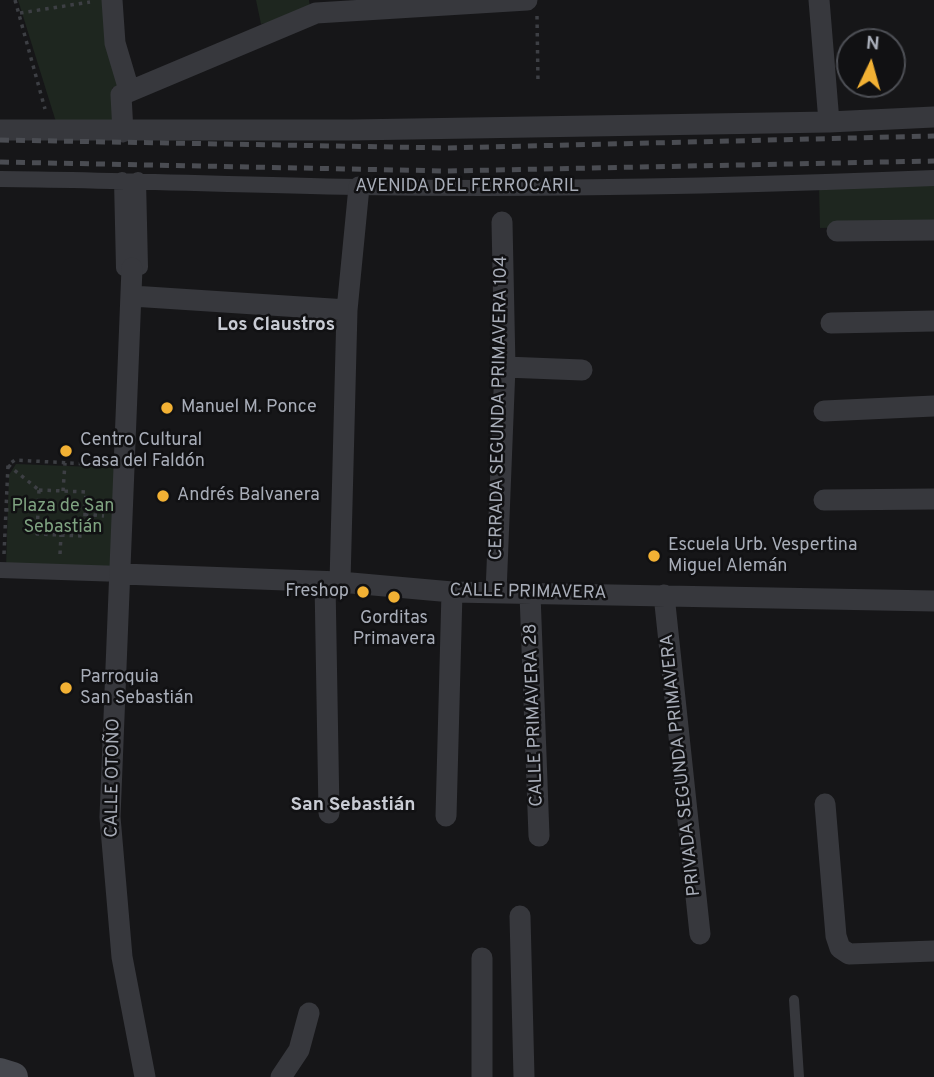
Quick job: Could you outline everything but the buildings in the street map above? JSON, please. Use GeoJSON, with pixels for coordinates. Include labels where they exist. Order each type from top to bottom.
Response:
{"type":"FeatureCollection","features":[{"type":"Feature","properties":{"kind":"main road"},"geometry":{"type":"LineString","coordinates":[[0,1073],[13,1077]]}},
{"type":"Feature","properties":{"kind":"street"},"geometry":{"type":"LineString","coordinates":[[112,0],[115,43],[129,90]]}},
{"type":"Feature","properties":{"kind":"street"},"geometry":{"type":"LineString","coordinates":[[818,0],[829,122]]}},
{"type":"Feature","properties":{"kind":"street"},"geometry":{"type":"LineString","coordinates":[[123,132],[121,95],[316,6],[358,4],[532,7]]}},
{"type":"Feature","properties":{"kind":"street"},"geometry":{"type":"LineString","coordinates":[[0,131],[123,132],[829,122],[934,117]]}},
{"type":"Feature","properties":{"kind":"street","name":"AVENIDA DEL FERROCARIL"},"geometry":{"type":"LineString","coordinates":[[0,179],[359,187],[765,186],[934,178]]}},
{"type":"Feature","properties":{"kind":"street"},"geometry":{"type":"LineString","coordinates":[[130,180],[124,268],[132,268]]}},
{"type":"Feature","properties":{"kind":"street"},"geometry":{"type":"LineString","coordinates":[[329,813],[332,582],[347,310],[359,187]]}},
{"type":"Feature","properties":{"kind":"street","name":"CERRADA SEGUNDA PRIMAVERA 104"},"geometry":{"type":"LineString","coordinates":[[496,593],[505,367],[502,222]]}},
{"type":"Feature","properties":{"kind":"street"},"geometry":{"type":"LineString","coordinates":[[837,231],[934,230]]}},
{"type":"Feature","properties":{"kind":"street","name":"CALLE OTOÑO"},"geometry":{"type":"LineString","coordinates":[[132,268],[122,574],[110,817],[122,957],[145,1077]]}},
{"type":"Feature","properties":{"kind":"street"},"geometry":{"type":"LineString","coordinates":[[132,296],[347,310]]}},
{"type":"Feature","properties":{"kind":"street"},"geometry":{"type":"LineString","coordinates":[[831,323],[934,321]]}},
{"type":"Feature","properties":{"kind":"street"},"geometry":{"type":"LineString","coordinates":[[505,367],[582,370]]}},
{"type":"Feature","properties":{"kind":"street"},"geometry":{"type":"LineString","coordinates":[[824,411],[934,406]]}},
{"type":"Feature","properties":{"kind":"street"},"geometry":{"type":"LineString","coordinates":[[824,500],[934,499]]}},
{"type":"Feature","properties":{"kind":"street"},"geometry":{"type":"LineString","coordinates":[[2,570],[122,574]]}},
{"type":"Feature","properties":{"kind":"street","name":"CALLE PRIMAVERA"},"geometry":{"type":"LineString","coordinates":[[122,574],[332,582],[452,592],[934,601]]}},
{"type":"Feature","properties":{"kind":"street"},"geometry":{"type":"LineString","coordinates":[[446,816],[452,592]]}},
{"type":"Feature","properties":{"kind":"street","name":"CALLE PRIMAVERA 28"},"geometry":{"type":"LineString","coordinates":[[530,594],[539,836]]}},
{"type":"Feature","properties":{"kind":"street","name":"PRIVADA SEGUNDA PRIMAVERA"},"geometry":{"type":"LineString","coordinates":[[664,595],[700,934]]}},
{"type":"Feature","properties":{"kind":"street"},"geometry":{"type":"LineString","coordinates":[[825,804],[836,936],[840,948],[849,954],[934,951]]}},
{"type":"Feature","properties":{"kind":"street"},"geometry":{"type":"LineString","coordinates":[[520,916],[524,1077]]}},
{"type":"Feature","properties":{"kind":"street"},"geometry":{"type":"LineString","coordinates":[[482,958],[482,1077]]}},
{"type":"Feature","properties":{"kind":"street"},"geometry":{"type":"LineString","coordinates":[[281,1077],[299,1050],[309,1013]]}},
{"type":"Feature","properties":{"kind":"lane"},"geometry":{"type":"LineString","coordinates":[[105,591],[122,574]]}},
{"type":"Feature","properties":{"kind":"lane"},"geometry":{"type":"LineString","coordinates":[[793,1000],[799,1077]]}},
{"type":"Feature","properties":{"kind":"path"},"geometry":{"type":"LineString","coordinates":[[15,0],[35,65],[49,132]]}},
{"type":"Feature","properties":{"kind":"path"},"geometry":{"type":"LineString","coordinates":[[19,13],[90,2]]}},
{"type":"Feature","properties":{"kind":"path"},"geometry":{"type":"LineString","coordinates":[[532,7],[538,82]]}},
{"type":"Feature","properties":{"kind":"path"},"geometry":{"type":"LineString","coordinates":[[8,465],[15,460],[126,466]]}},
{"type":"Feature","properties":{"kind":"path"},"geometry":{"type":"LineString","coordinates":[[63,491],[65,463]]}},
{"type":"Feature","properties":{"kind":"path"},"geometry":{"type":"LineString","coordinates":[[8,465],[39,490],[86,492],[84,536],[37,534],[39,490]]}},
{"type":"Feature","properties":{"kind":"path"},"geometry":{"type":"LineString","coordinates":[[2,570],[8,465]]}},
{"type":"Feature","properties":{"kind":"path"},"geometry":{"type":"LineString","coordinates":[[5,510],[38,512]]}},
{"type":"Feature","properties":{"kind":"path"},"geometry":{"type":"LineString","coordinates":[[85,514],[100,516]]}},
{"type":"Feature","properties":{"kind":"path"},"geometry":{"type":"LineString","coordinates":[[60,550],[61,535]]}},
{"type":"Feature","properties":{"kind":"green space"},"geometry":{"type":"Polygon","coordinates":[[[18,0],[102,0],[118,86],[112,88],[115,125],[56,122],[18,0]]]}},
{"type":"Feature","properties":{"kind":"green space"},"geometry":{"type":"Polygon","coordinates":[[[256,0],[309,0],[311,13],[261,24],[256,0]]]}},
{"type":"Feature","properties":{"kind":"green space"},"geometry":{"type":"Polygon","coordinates":[[[934,183],[934,225],[820,228],[819,186],[934,183]]]}},
{"type":"Feature","properties":{"kind":"green space","name":"Plaza de San Sebastián"},"geometry":{"type":"Polygon","coordinates":[[[16,464],[121,468],[117,572],[6,567],[9,475],[16,464]]]}},
{"type":"Feature","properties":{"kind":"railway"},"geometry":{"type":"LineString","coordinates":[[0,140],[447,148],[934,136]]}},
{"type":"Feature","properties":{"kind":"railway"},"geometry":{"type":"LineString","coordinates":[[0,162],[447,171],[934,161]]}},
{"type":"Feature","properties":{"kind":"place","name":"Manuel M. Ponce"},"geometry":{"type":"Point","coordinates":[167,408]}},
{"type":"Feature","properties":{"kind":"place","name":"Centro Cultural Casa del Faldón"},"geometry":{"type":"Point","coordinates":[66,451]}},
{"type":"Feature","properties":{"kind":"place","name":"Andrés Balvanera"},"geometry":{"type":"Point","coordinates":[163,496]}},
{"type":"Feature","properties":{"kind":"place","name":"Escuela Urb. Vespertina Miguel Alemán"},"geometry":{"type":"Point","coordinates":[654,556]}},
{"type":"Feature","properties":{"kind":"place","name":"Freshop"},"geometry":{"type":"Point","coordinates":[363,592]}},
{"type":"Feature","properties":{"kind":"place","name":"Gorditas Primavera"},"geometry":{"type":"Point","coordinates":[394,597]}},
{"type":"Feature","properties":{"kind":"place","name":"Parroquia San Sebastián"},"geometry":{"type":"Point","coordinates":[66,688]}},
{"type":"Feature","properties":{"kind":"district","name":"Los Claustros"},"geometry":{"type":"Point","coordinates":[276,326]}},
{"type":"Feature","properties":{"kind":"district","name":"San Sebastián"},"geometry":{"type":"Point","coordinates":[353,806]}}]}
